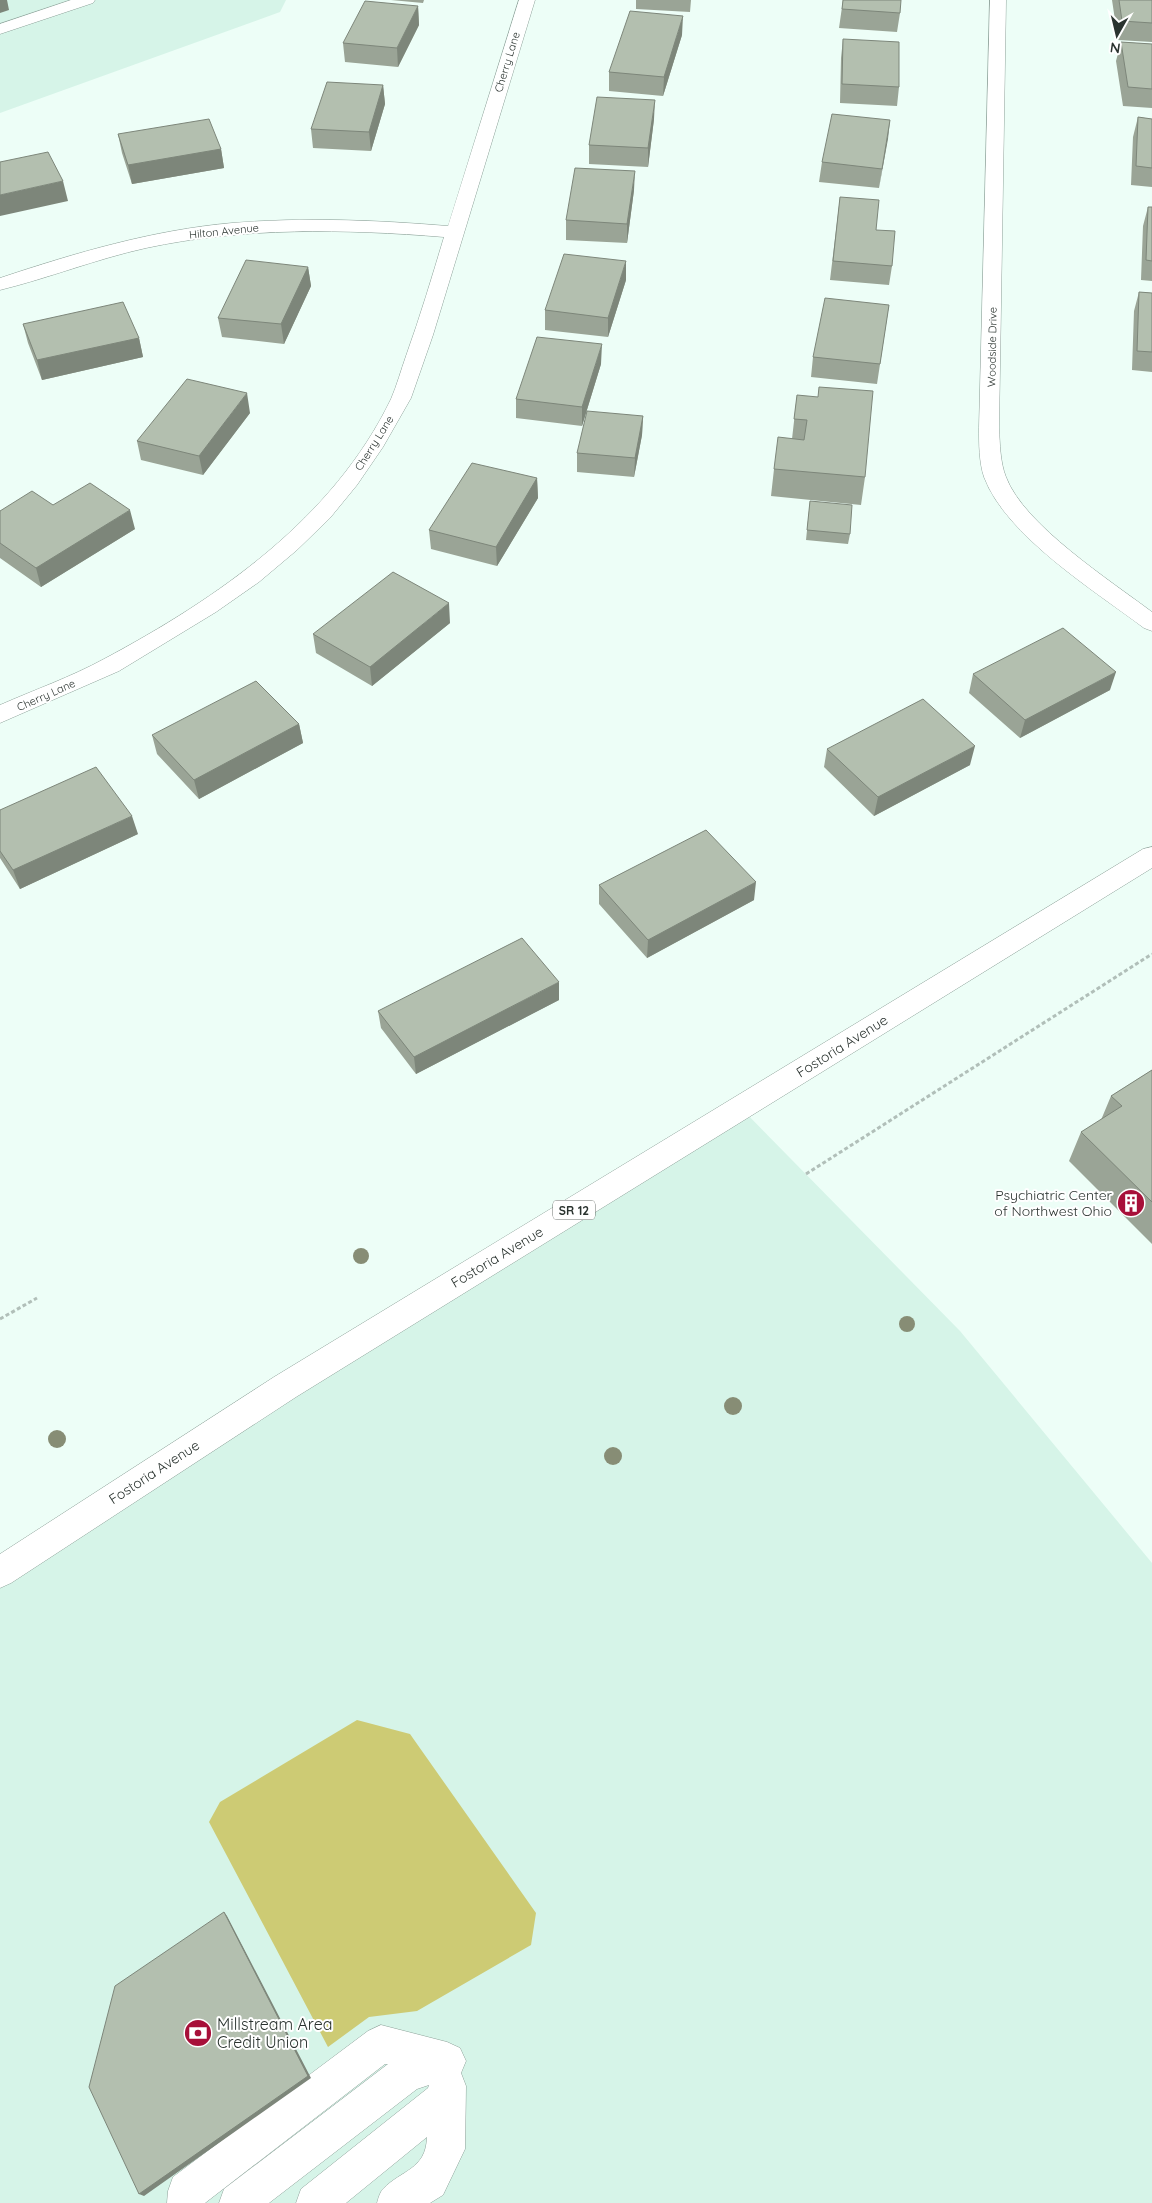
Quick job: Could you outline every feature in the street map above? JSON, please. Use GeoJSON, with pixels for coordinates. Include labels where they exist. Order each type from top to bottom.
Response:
{"type":"FeatureCollection","features":[{"type":"Feature","properties":{"kind":"street"},"geometry":{"type":"LineString","coordinates":[[0,28],[87,0]]}},
{"type":"Feature","properties":{"kind":"street","name":"Cherry Lane"},"geometry":{"type":"LineString","coordinates":[[0,715],[111,665],[208,608],[251,577],[322,513],[350,480],[373,447],[401,398],[423,335],[527,0]]}},
{"type":"Feature","properties":{"kind":"street","name":"Woodside Drive"},"geometry":{"type":"LineString","coordinates":[[998,0],[990,428],[991,463],[996,482],[1007,500],[1040,535],[1152,623]]}},
{"type":"Feature","properties":{"kind":"street","name":"Hilton Avenue"},"geometry":{"type":"LineString","coordinates":[[0,284],[55,265],[104,252],[199,232],[297,225],[370,225],[454,232]]}},
{"type":"Feature","properties":{"kind":"street","name":"Fostoria Avenue"},"geometry":{"type":"LineString","coordinates":[[0,1572],[285,1387],[1152,856]]}},
{"type":"Feature","properties":{"kind":"street"},"geometry":{"type":"LineString","coordinates":[[186,2203],[188,2191],[381,2044],[447,2060]]}},
{"type":"Feature","properties":{"kind":"street"},"geometry":{"type":"LineString","coordinates":[[396,2203],[429,2181],[446,2149],[447,2060]]}},
{"type":"Feature","properties":{"kind":"street"},"geometry":{"type":"LineString","coordinates":[[238,2203],[407,2073],[447,2060]]}},
{"type":"Feature","properties":{"kind":"street"},"geometry":{"type":"LineString","coordinates":[[315,2203],[447,2097]]}},
{"type":"Feature","properties":{"kind":"path"},"geometry":{"type":"LineString","coordinates":[[806,1174],[1152,954]]}},
{"type":"Feature","properties":{"kind":"path"},"geometry":{"type":"LineString","coordinates":[[0,1319],[37,1298]]}},
{"type":"Feature","properties":{"kind":"shaded area"},"geometry":{"type":"Polygon","coordinates":[[[0,0],[286,0],[280,12],[0,113],[0,0]]]}},
{"type":"Feature","properties":{"kind":"shaded area"},"geometry":{"type":"Polygon","coordinates":[[[741,1108],[960,1331],[1152,1563],[1152,2203],[0,2203],[0,1562],[741,1108]]]}},
{"type":"Feature","properties":{"kind":"shaded area"},"geometry":{"type":"Polygon","coordinates":[[[357,1720],[410,1734],[536,1913],[531,1945],[417,2011],[369,2017],[328,2047],[209,1822],[220,1802],[357,1720]]]}},
{"type":"Feature","properties":{"kind":"building"},"geometry":{"type":"Polygon","coordinates":[[[843,0],[901,0],[900,13],[842,9],[843,0]]]}},
{"type":"Feature","properties":{"kind":"building"},"geometry":{"type":"Polygon","coordinates":[[[1119,0],[1152,0],[1152,23],[1122,21],[1119,0]]]}},
{"type":"Feature","properties":{"kind":"building"},"geometry":{"type":"Polygon","coordinates":[[[365,1],[418,6],[397,48],[343,43],[365,1]]]}},
{"type":"Feature","properties":{"kind":"building"},"geometry":{"type":"Polygon","coordinates":[[[630,11],[683,16],[664,77],[609,72],[630,11]]]}},
{"type":"Feature","properties":{"kind":"building"},"geometry":{"type":"Polygon","coordinates":[[[843,39],[899,42],[899,87],[842,84],[843,39]]]}},
{"type":"Feature","properties":{"kind":"building"},"geometry":{"type":"Polygon","coordinates":[[[1121,42],[1152,44],[1152,89],[1128,87],[1121,42]]]}},
{"type":"Feature","properties":{"kind":"building"},"geometry":{"type":"Polygon","coordinates":[[[327,82],[383,85],[369,132],[311,129],[327,82]]]}},
{"type":"Feature","properties":{"kind":"building"},"geometry":{"type":"Polygon","coordinates":[[[597,97],[655,100],[648,148],[589,145],[597,97]]]}},
{"type":"Feature","properties":{"kind":"building"},"geometry":{"type":"Polygon","coordinates":[[[832,114],[890,120],[882,169],[822,162],[832,114]]]}},
{"type":"Feature","properties":{"kind":"building"},"geometry":{"type":"Polygon","coordinates":[[[1138,117],[1152,119],[1152,168],[1136,166],[1138,117]]]}},
{"type":"Feature","properties":{"kind":"building"},"geometry":{"type":"Polygon","coordinates":[[[209,119],[221,149],[128,165],[118,134],[209,119]]]}},
{"type":"Feature","properties":{"kind":"building"},"geometry":{"type":"Polygon","coordinates":[[[48,152],[63,181],[0,195],[0,162],[48,152]]]}},
{"type":"Feature","properties":{"kind":"building"},"geometry":{"type":"Polygon","coordinates":[[[575,168],[635,171],[627,224],[566,220],[575,168]]]}},
{"type":"Feature","properties":{"kind":"building"},"geometry":{"type":"Polygon","coordinates":[[[840,197],[879,200],[876,230],[895,231],[892,266],[833,261],[840,197]]]}},
{"type":"Feature","properties":{"kind":"building"},"geometry":{"type":"Polygon","coordinates":[[[1148,207],[1152,207],[1152,261],[1146,260],[1148,207]]]}},
{"type":"Feature","properties":{"kind":"building"},"geometry":{"type":"Polygon","coordinates":[[[564,254],[626,261],[608,318],[545,310],[564,254]]]}},
{"type":"Feature","properties":{"kind":"building"},"geometry":{"type":"Polygon","coordinates":[[[246,260],[308,267],[281,324],[218,318],[246,260]]]}},
{"type":"Feature","properties":{"kind":"building"},"geometry":{"type":"Polygon","coordinates":[[[1139,292],[1152,293],[1152,352],[1137,351],[1139,292]]]}},
{"type":"Feature","properties":{"kind":"building"},"geometry":{"type":"Polygon","coordinates":[[[825,298],[889,305],[880,364],[813,357],[825,298]]]}},
{"type":"Feature","properties":{"kind":"building"},"geometry":{"type":"Polygon","coordinates":[[[123,302],[139,338],[37,360],[23,324],[123,302]]]}},
{"type":"Feature","properties":{"kind":"building"},"geometry":{"type":"Polygon","coordinates":[[[537,337],[602,344],[582,407],[516,399],[537,337]]]}},
{"type":"Feature","properties":{"kind":"building"},"geometry":{"type":"Polygon","coordinates":[[[187,379],[247,393],[199,456],[137,441],[187,379]]]}},
{"type":"Feature","properties":{"kind":"building"},"geometry":{"type":"Polygon","coordinates":[[[819,387],[873,391],[865,477],[774,469],[778,437],[804,440],[807,420],[794,419],[797,395],[818,397],[819,387]]]}},
{"type":"Feature","properties":{"kind":"building"},"geometry":{"type":"Polygon","coordinates":[[[587,411],[643,416],[635,458],[577,453],[587,411]]]}},
{"type":"Feature","properties":{"kind":"building"},"geometry":{"type":"Polygon","coordinates":[[[472,463],[537,478],[496,547],[429,530],[472,463]]]}},
{"type":"Feature","properties":{"kind":"building"},"geometry":{"type":"Polygon","coordinates":[[[90,483],[130,510],[36,568],[0,543],[0,511],[32,491],[53,505],[90,483]]]}},
{"type":"Feature","properties":{"kind":"building"},"geometry":{"type":"Polygon","coordinates":[[[810,501],[852,505],[850,534],[807,530],[810,501]]]}},
{"type":"Feature","properties":{"kind":"building"},"geometry":{"type":"Polygon","coordinates":[[[393,572],[449,603],[370,667],[313,634],[393,572]]]}},
{"type":"Feature","properties":{"kind":"building"},"geometry":{"type":"Polygon","coordinates":[[[1063,628],[1116,672],[1025,720],[973,674],[1063,628]]]}},
{"type":"Feature","properties":{"kind":"building"},"geometry":{"type":"Polygon","coordinates":[[[256,681],[299,724],[194,780],[152,735],[256,681]]]}},
{"type":"Feature","properties":{"kind":"building"},"geometry":{"type":"Polygon","coordinates":[[[923,699],[975,746],[878,797],[827,749],[923,699]]]}},
{"type":"Feature","properties":{"kind":"building"},"geometry":{"type":"Polygon","coordinates":[[[96,767],[132,816],[13,870],[0,851],[0,810],[96,767]]]}},
{"type":"Feature","properties":{"kind":"building"},"geometry":{"type":"Polygon","coordinates":[[[706,830],[756,882],[648,940],[599,885],[706,830]]]}},
{"type":"Feature","properties":{"kind":"building"},"geometry":{"type":"Polygon","coordinates":[[[522,938],[559,982],[414,1057],[378,1011],[522,938]]]}},
{"type":"Feature","properties":{"kind":"building"},"geometry":{"type":"Polygon","coordinates":[[[1152,1070],[1152,1202],[1081,1132],[1122,1106],[1111,1096],[1152,1070]]]}},
{"type":"Feature","properties":{"kind":"building","name":"Millstream Area Credit Union"},"geometry":{"type":"Polygon","coordinates":[[[224,1912],[308,2076],[139,2194],[89,2087],[115,1986],[224,1912]]]}},
{"type":"Feature","properties":{"kind":"place","name":"Psychiatric Center of Northwest Ohio"},"geometry":{"type":"Point","coordinates":[1131,1203]}},
{"type":"Feature","properties":{"kind":"place","name":"Millstream Area Credit Union"},"geometry":{"type":"Point","coordinates":[198,2033]}}]}
